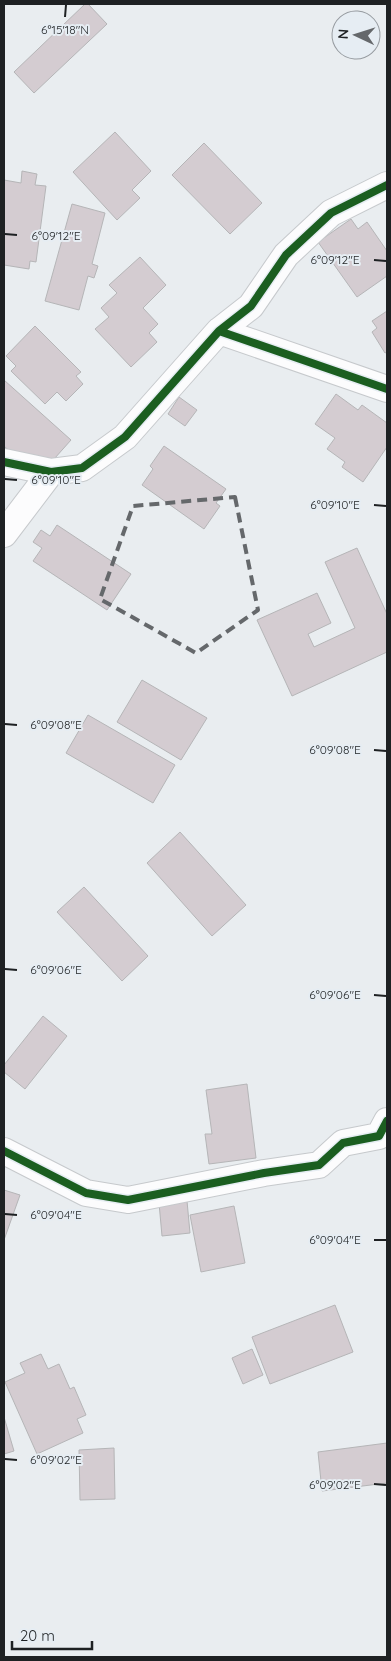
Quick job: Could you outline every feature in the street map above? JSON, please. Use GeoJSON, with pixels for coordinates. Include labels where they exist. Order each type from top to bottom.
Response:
{"type":"FeatureCollection","features":[{"type":"Feature","properties":{"kind":"street"},"geometry":{"type":"LineString","coordinates":[[4,462],[51,472],[82,468],[125,437],[219,331],[251,306],[286,255],[331,213],[387,185]]}},
{"type":"Feature","properties":{"kind":"street"},"geometry":{"type":"LineString","coordinates":[[219,331],[387,389]]}},
{"type":"Feature","properties":{"kind":"street"},"geometry":{"type":"LineString","coordinates":[[4,534],[51,472]]}},
{"type":"Feature","properties":{"kind":"street"},"geometry":{"type":"LineString","coordinates":[[4,1151],[86,1193],[128,1200],[264,1173],[319,1165],[343,1143],[385,1134]]}},
{"type":"Feature","properties":{"kind":"highlighted area"},"geometry":{"type":"Polygon","coordinates":[[[235,497],[258,610],[196,653],[100,599],[133,506],[235,497]]]}},
{"type":"Feature","properties":{"kind":"building"},"geometry":{"type":"Polygon","coordinates":[[[85,4],[88,4],[107,24],[34,93],[14,72],[85,4]]]}},
{"type":"Feature","properties":{"kind":"building"},"geometry":{"type":"Polygon","coordinates":[[[115,132],[151,171],[132,190],[140,198],[117,220],[73,172],[115,132]]]}},
{"type":"Feature","properties":{"kind":"building"},"geometry":{"type":"Polygon","coordinates":[[[204,143],[262,203],[230,234],[172,175],[204,143]]]}},
{"type":"Feature","properties":{"kind":"building"},"geometry":{"type":"Polygon","coordinates":[[[22,171],[37,174],[35,185],[46,186],[36,262],[30,261],[29,269],[4,265],[4,180],[21,183],[22,171]]]}},
{"type":"Feature","properties":{"kind":"building"},"geometry":{"type":"Polygon","coordinates":[[[72,204],[105,213],[92,264],[98,266],[94,278],[88,276],[79,310],[45,301],[72,204]]]}},
{"type":"Feature","properties":{"kind":"building"},"geometry":{"type":"Polygon","coordinates":[[[351,219],[358,229],[367,222],[387,251],[387,276],[357,297],[318,242],[351,219]]]}},
{"type":"Feature","properties":{"kind":"building"},"geometry":{"type":"Polygon","coordinates":[[[140,257],[166,285],[143,308],[158,324],[149,333],[157,342],[131,367],[95,329],[109,317],[101,308],[117,293],[109,285],[140,257]]]}},
{"type":"Feature","properties":{"kind":"building"},"geometry":{"type":"Polygon","coordinates":[[[387,311],[387,352],[385,353],[372,332],[377,328],[372,321],[387,311]]]}},
{"type":"Feature","properties":{"kind":"building"},"geometry":{"type":"Polygon","coordinates":[[[35,326],[81,372],[76,376],[83,384],[66,401],[57,392],[45,404],[11,371],[16,366],[6,356],[35,326]]]}},
{"type":"Feature","properties":{"kind":"building"},"geometry":{"type":"Polygon","coordinates":[[[4,380],[71,440],[38,477],[4,446],[4,380]]]}},
{"type":"Feature","properties":{"kind":"building"},"geometry":{"type":"Polygon","coordinates":[[[336,394],[358,410],[362,405],[387,423],[387,447],[363,482],[342,467],[345,462],[327,449],[335,438],[315,424],[336,394]]]}},
{"type":"Feature","properties":{"kind":"building"},"geometry":{"type":"Polygon","coordinates":[[[179,397],[197,410],[185,426],[168,414],[179,397]]]}},
{"type":"Feature","properties":{"kind":"building"},"geometry":{"type":"Polygon","coordinates":[[[164,446],[226,489],[216,503],[220,506],[204,529],[142,485],[153,469],[150,466],[164,446]]]}},
{"type":"Feature","properties":{"kind":"building"},"geometry":{"type":"Polygon","coordinates":[[[57,525],[131,574],[107,610],[33,561],[42,548],[33,542],[41,530],[50,536],[57,525]]]}},
{"type":"Feature","properties":{"kind":"building"},"geometry":{"type":"Polygon","coordinates":[[[357,548],[387,614],[387,652],[292,696],[257,620],[317,593],[331,623],[308,634],[314,647],[355,628],[325,562],[357,548]]]}},
{"type":"Feature","properties":{"kind":"building"},"geometry":{"type":"Polygon","coordinates":[[[142,680],[207,718],[181,760],[117,722],[142,680]]]}},
{"type":"Feature","properties":{"kind":"building"},"geometry":{"type":"Polygon","coordinates":[[[88,715],[175,765],[153,803],[66,753],[88,715]]]}},
{"type":"Feature","properties":{"kind":"building"},"geometry":{"type":"Polygon","coordinates":[[[180,832],[246,905],[212,936],[147,863],[180,832]]]}},
{"type":"Feature","properties":{"kind":"building"},"geometry":{"type":"Polygon","coordinates":[[[84,887],[148,956],[122,981],[57,912],[84,887]]]}},
{"type":"Feature","properties":{"kind":"building"},"geometry":{"type":"Polygon","coordinates":[[[43,1016],[67,1036],[25,1089],[4,1072],[4,1065],[43,1016]]]}},
{"type":"Feature","properties":{"kind":"building"},"geometry":{"type":"Polygon","coordinates":[[[247,1084],[256,1158],[209,1164],[205,1134],[212,1134],[206,1090],[247,1084]]]}},
{"type":"Feature","properties":{"kind":"building"},"geometry":{"type":"Polygon","coordinates":[[[4,1190],[20,1195],[4,1240],[4,1190]]]}},
{"type":"Feature","properties":{"kind":"building"},"geometry":{"type":"Polygon","coordinates":[[[187,1201],[190,1233],[162,1236],[159,1203],[187,1201]]]}},
{"type":"Feature","properties":{"kind":"building"},"geometry":{"type":"Polygon","coordinates":[[[234,1206],[245,1263],[201,1272],[190,1215],[234,1206]]]}},
{"type":"Feature","properties":{"kind":"building"},"geometry":{"type":"Polygon","coordinates":[[[335,1305],[353,1352],[270,1384],[252,1337],[335,1305]]]}},
{"type":"Feature","properties":{"kind":"building"},"geometry":{"type":"Polygon","coordinates":[[[252,1349],[263,1375],[243,1384],[232,1358],[252,1349]]]}},
{"type":"Feature","properties":{"kind":"building"},"geometry":{"type":"Polygon","coordinates":[[[41,1354],[48,1369],[59,1364],[70,1389],[74,1387],[86,1415],[77,1419],[83,1433],[37,1454],[5,1382],[25,1373],[20,1363],[41,1354]]]}},
{"type":"Feature","properties":{"kind":"building"},"geometry":{"type":"Polygon","coordinates":[[[4,1417],[14,1451],[4,1454],[4,1417]]]}},
{"type":"Feature","properties":{"kind":"building"},"geometry":{"type":"Polygon","coordinates":[[[387,1443],[387,1483],[322,1491],[318,1452],[387,1443]]]}},
{"type":"Feature","properties":{"kind":"building"},"geometry":{"type":"Polygon","coordinates":[[[114,1448],[115,1499],[80,1500],[79,1450],[114,1448]]]}},
{"type":"Feature","properties":{"kind":"cycle path"},"geometry":{"type":"LineString","coordinates":[[219,331],[251,306],[286,255],[331,213],[387,185]]}},
{"type":"Feature","properties":{"kind":"cycle path"},"geometry":{"type":"LineString","coordinates":[[4,462],[51,472],[82,468],[125,437],[219,331],[387,389]]}},
{"type":"Feature","properties":{"kind":"cycle path"},"geometry":{"type":"LineString","coordinates":[[4,1151],[86,1193],[128,1200],[264,1173],[319,1165],[343,1143],[379,1136],[387,1121]]}}]}
